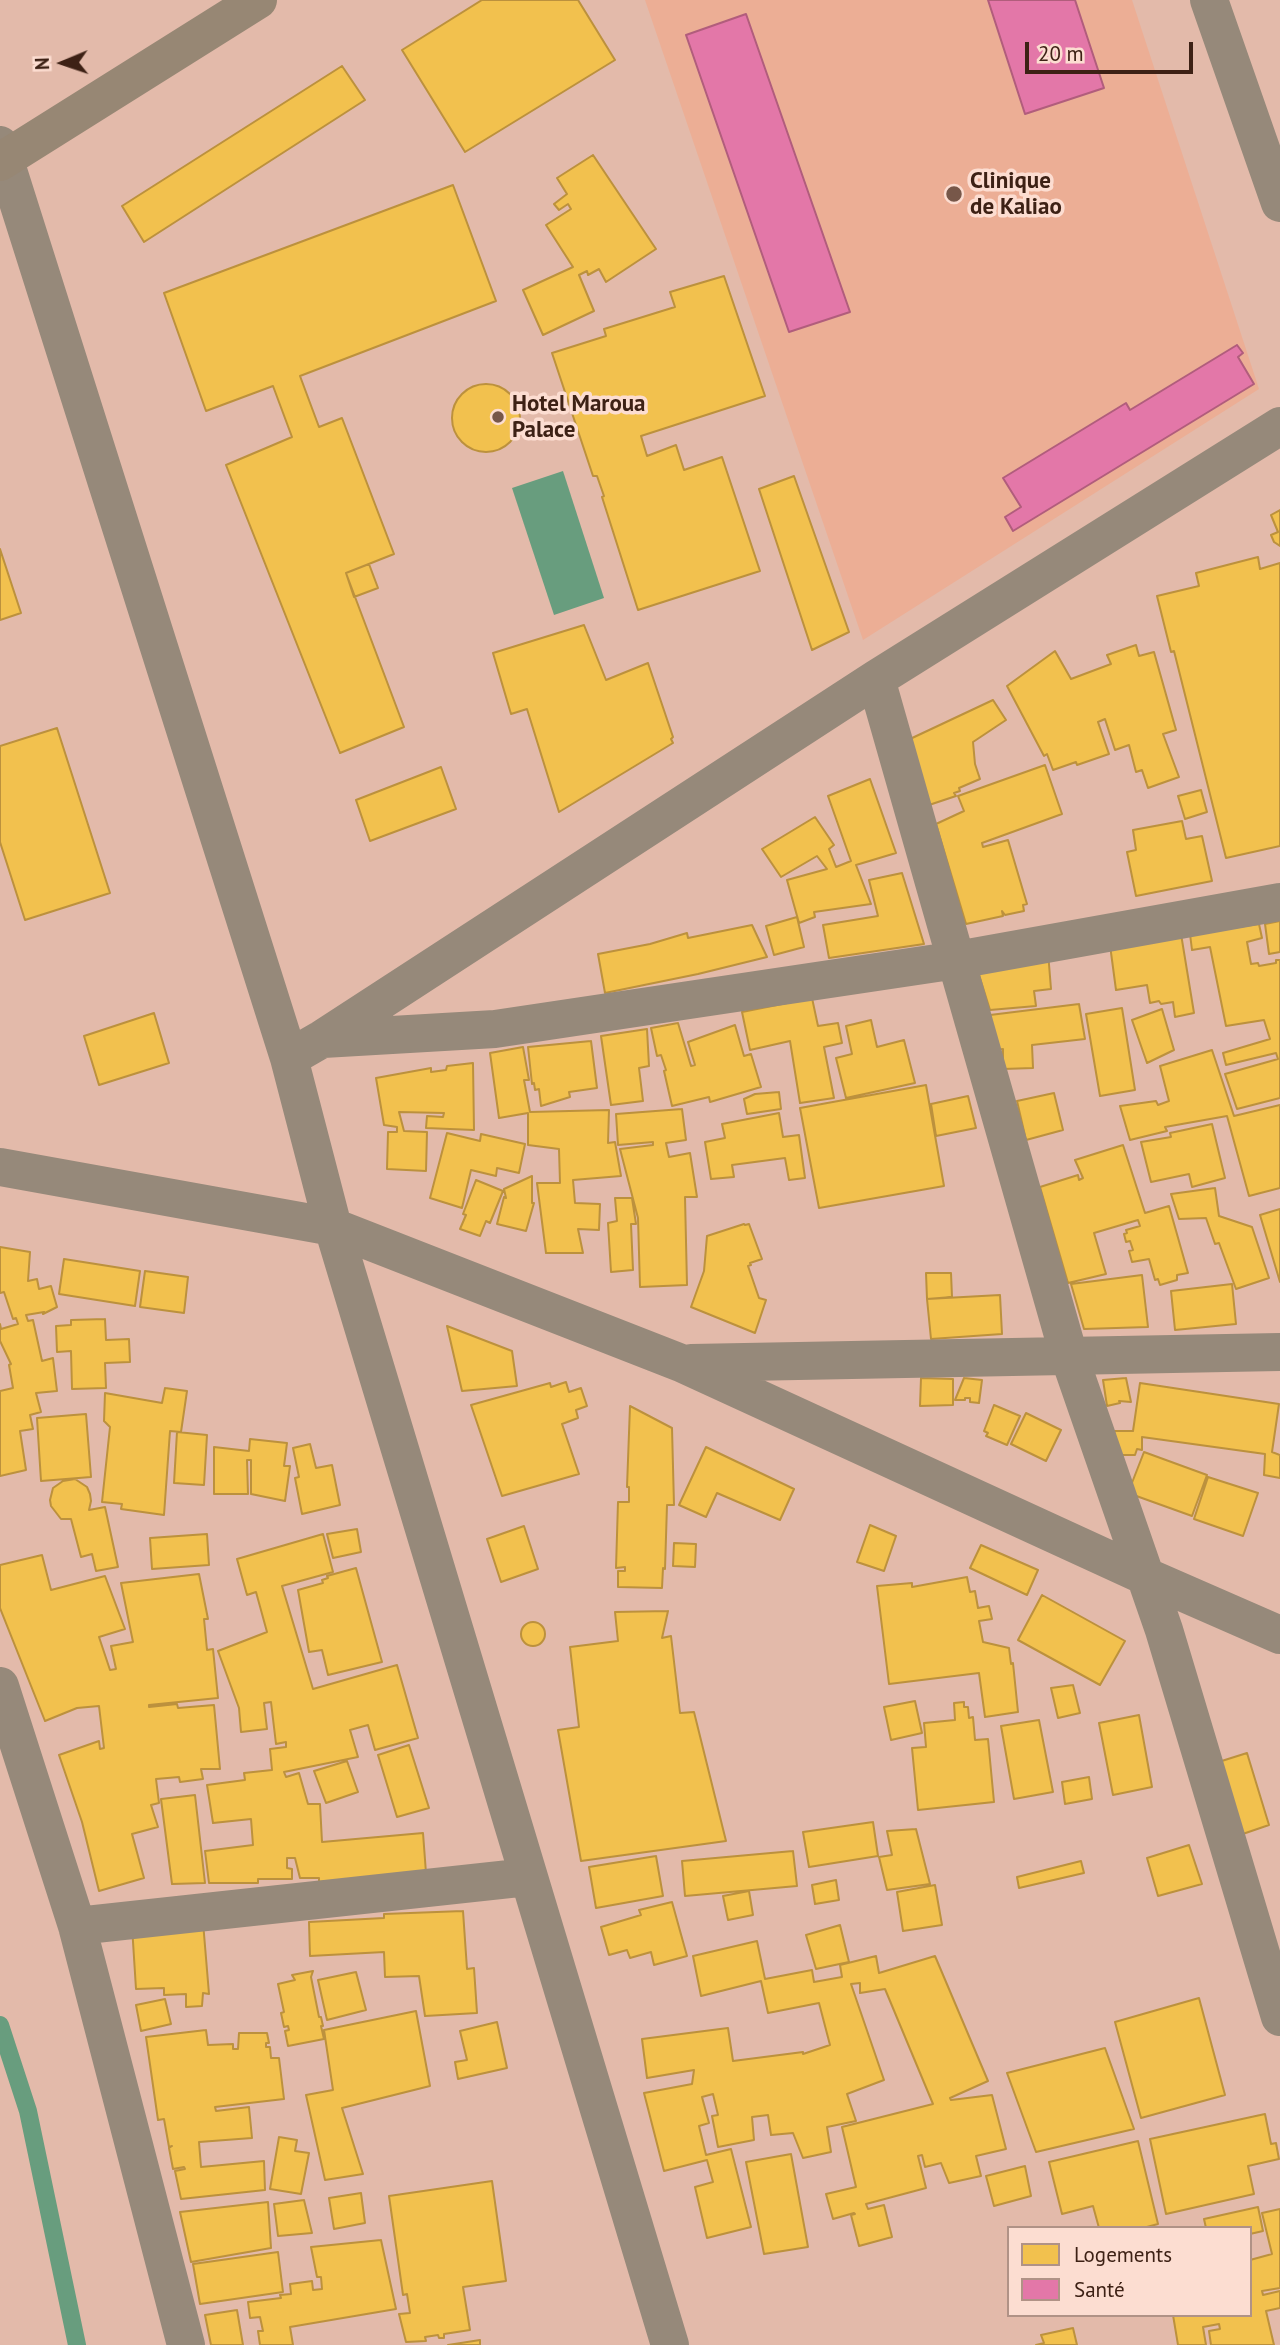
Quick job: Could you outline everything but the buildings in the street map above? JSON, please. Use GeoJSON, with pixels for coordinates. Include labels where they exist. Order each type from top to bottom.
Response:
{"type":"FeatureCollection","features":[{"type":"Feature","properties":{"kind":"street"},"geometry":{"type":"LineString","coordinates":[[258,0],[1,155],[289,1058],[332,1227],[670,2345]]}},
{"type":"Feature","properties":{"kind":"street"},"geometry":{"type":"LineString","coordinates":[[1209,0],[1280,203]]}},
{"type":"Feature","properties":{"kind":"street"},"geometry":{"type":"LineString","coordinates":[[289,1058],[876,679],[1280,426]]}},
{"type":"Feature","properties":{"kind":"street"},"geometry":{"type":"LineString","coordinates":[[876,679],[1069,1356],[1164,1630],[1280,2017]]}},
{"type":"Feature","properties":{"kind":"street"},"geometry":{"type":"LineString","coordinates":[[322,1039],[495,1029],[957,960],[1280,902]]}},
{"type":"Feature","properties":{"kind":"street"},"geometry":{"type":"LineString","coordinates":[[0,1167],[332,1227],[681,1363],[1280,1635]]}},
{"type":"Feature","properties":{"kind":"street"},"geometry":{"type":"LineString","coordinates":[[681,1363],[1280,1352]]}},
{"type":"Feature","properties":{"kind":"street"},"geometry":{"type":"LineString","coordinates":[[0,1686],[77,1926],[186,2345]]}},
{"type":"Feature","properties":{"kind":"street"},"geometry":{"type":"LineString","coordinates":[[77,1926],[528,1877]]}},
{"type":"Feature","properties":{"kind":"shaded area","name":"Clinique de Kaliao"},"geometry":{"type":"Polygon","coordinates":[[[645,0],[1132,0],[1259,389],[863,640],[645,0]]]}},
{"type":"Feature","properties":{"kind":"shaded area"},"geometry":{"type":"Polygon","coordinates":[[[563,471],[604,598],[554,615],[512,488],[563,471]]]}},
{"type":"Feature","properties":{"kind":"waterway"},"geometry":{"type":"LineString","coordinates":[[0,2025],[28,2111],[77,2345]]}},
{"type":"Feature","properties":{"kind":"place","name":"Clinique de Kaliao"},"geometry":{"type":"Point","coordinates":[954,194]}},
{"type":"Feature","properties":{"kind":"place","name":"Hotel Maroua Palace"},"geometry":{"type":"Point","coordinates":[498,417]}}]}
